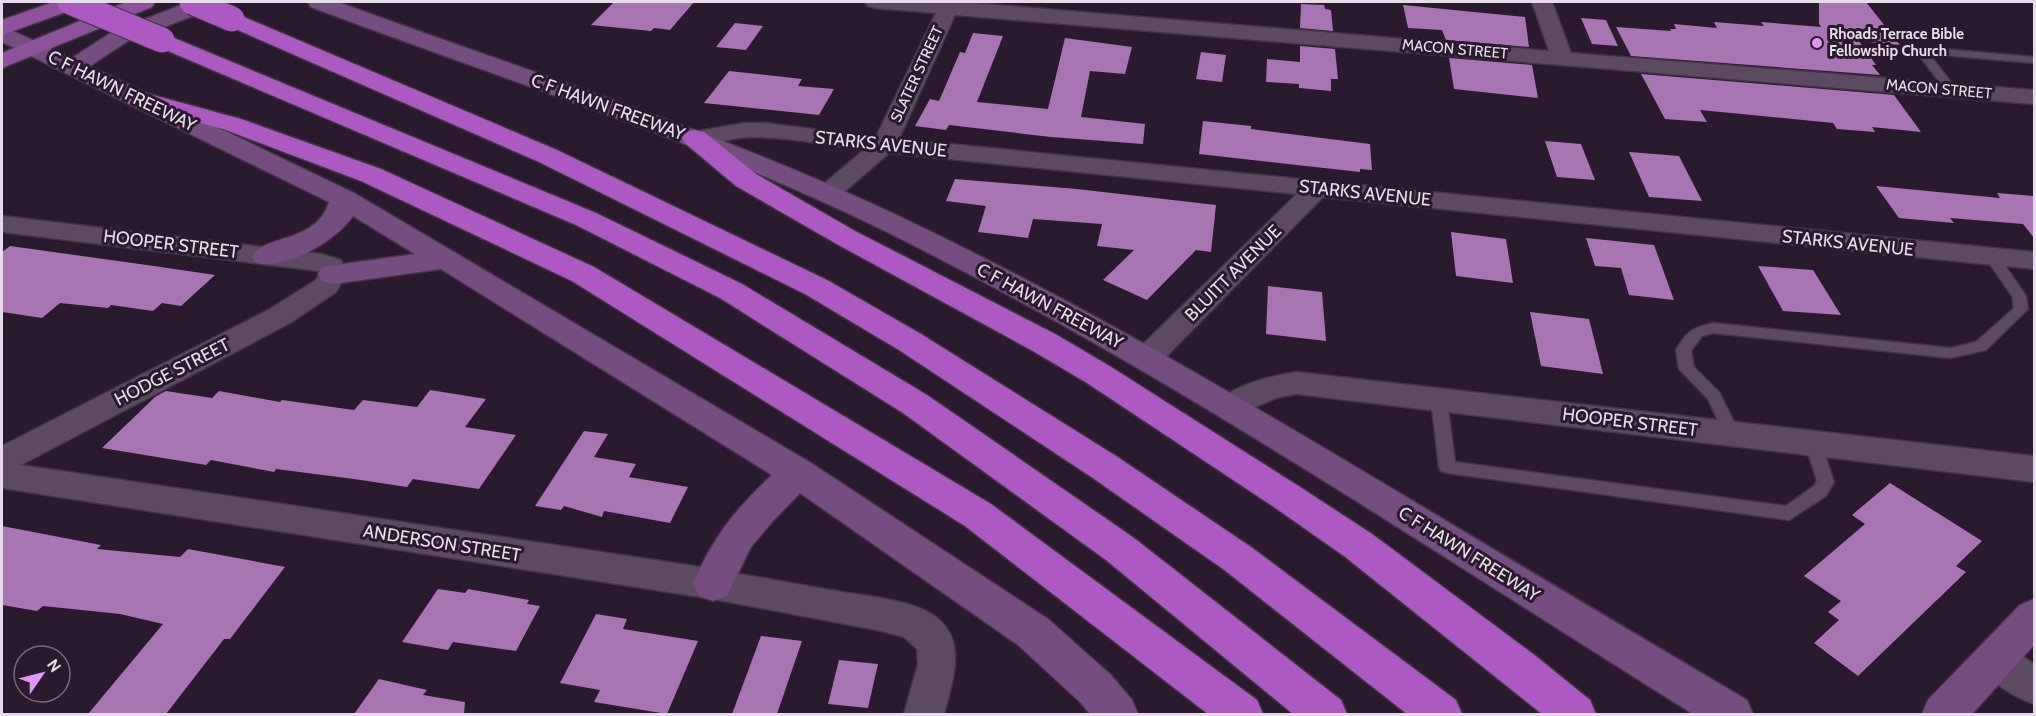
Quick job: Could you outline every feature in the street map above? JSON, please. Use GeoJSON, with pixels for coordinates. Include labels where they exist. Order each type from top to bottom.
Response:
{"type":"FeatureCollection","features":[{"type":"Feature","properties":{"kind":"highway"},"geometry":{"type":"LineString","coordinates":[[71,2],[586,219],[731,291],[915,404],[1120,549],[1324,714]]}},
{"type":"Feature","properties":{"kind":"highway"},"geometry":{"type":"LineString","coordinates":[[192,2],[220,10],[611,186],[816,287],[910,342],[1122,479],[1237,558],[1440,714]]}},
{"type":"Feature","properties":{"kind":"highway"},"geometry":{"type":"LineString","coordinates":[[138,99],[232,124],[371,175],[583,274],[978,515],[1241,714]]}},
{"type":"Feature","properties":{"kind":"highway"},"geometry":{"type":"LineString","coordinates":[[695,138],[746,180],[845,237],[1045,343],[1100,375],[1358,545],[1574,714]]}},
{"type":"Feature","properties":{"kind":"main road"},"geometry":{"type":"LineString","coordinates":[[2,28],[71,2]]}},
{"type":"Feature","properties":{"kind":"main road"},"geometry":{"type":"LineString","coordinates":[[2,61],[144,2]]}},
{"type":"Feature","properties":{"kind":"main road","name":"C F HAWN FREEWAY"},"geometry":{"type":"LineString","coordinates":[[319,2],[695,138],[828,193],[922,239],[1147,358],[1231,407],[1731,714]]}},
{"type":"Feature","properties":{"kind":"main road"},"geometry":{"type":"LineString","coordinates":[[74,68],[90,52],[109,41],[220,10]]}},
{"type":"Feature","properties":{"kind":"main road","name":"C F HAWN FREEWAY"},"geometry":{"type":"LineString","coordinates":[[2,33],[344,199],[447,259],[798,473],[1033,632],[1096,689],[1116,714]]}},
{"type":"Feature","properties":{"kind":"main road"},"geometry":{"type":"LineString","coordinates":[[267,256],[298,244],[326,228],[339,215],[344,199]]}},
{"type":"Feature","properties":{"kind":"main road"},"geometry":{"type":"LineString","coordinates":[[327,282],[383,267],[447,259]]}},
{"type":"Feature","properties":{"kind":"main road"},"geometry":{"type":"LineString","coordinates":[[713,584],[721,559],[738,533],[759,509],[798,473]]}},
{"type":"Feature","properties":{"kind":"main road"},"geometry":{"type":"LineString","coordinates":[[1944,714],[2034,617]]}},
{"type":"Feature","properties":{"kind":"street","name":"MACON STREET"},"geometry":{"type":"LineString","coordinates":[[875,2],[950,5],[2034,98]]}},
{"type":"Feature","properties":{"kind":"street"},"geometry":{"type":"LineString","coordinates":[[1542,2],[1562,58]]}},
{"type":"Feature","properties":{"kind":"street","name":"SLATER STREET"},"geometry":{"type":"LineString","coordinates":[[828,193],[884,145],[950,5]]}},
{"type":"Feature","properties":{"kind":"street","name":"STARKS AVENUE"},"geometry":{"type":"LineString","coordinates":[[695,138],[735,131],[765,130],[884,145],[2034,261]]}},
{"type":"Feature","properties":{"kind":"street","name":"BLUITT AVENUE"},"geometry":{"type":"LineString","coordinates":[[1147,358],[1318,188]]}},
{"type":"Feature","properties":{"kind":"street","name":"HOOPER STREET"},"geometry":{"type":"LineString","coordinates":[[2,224],[321,263],[331,266],[327,282]]}},
{"type":"Feature","properties":{"kind":"street","name":"HODGE STREET"},"geometry":{"type":"LineString","coordinates":[[2,460],[280,316],[327,282]]}},
{"type":"Feature","properties":{"kind":"street","name":"HOOPER STREET"},"geometry":{"type":"LineString","coordinates":[[1231,407],[1269,388],[1296,383],[2034,469]]}},
{"type":"Feature","properties":{"kind":"street","name":"ANDERSON STREET"},"geometry":{"type":"LineString","coordinates":[[2,475],[713,584],[882,615],[916,624],[936,642],[937,664],[924,714]]}},
{"type":"Feature","properties":{"kind":"street"},"geometry":{"type":"LineString","coordinates":[[1995,659],[2034,686]]}},
{"type":"Feature","properties":{"kind":"lane"},"geometry":{"type":"LineString","coordinates":[[1953,91],[1920,50],[2034,60]]}},
{"type":"Feature","properties":{"kind":"lane"},"geometry":{"type":"LineString","coordinates":[[1732,434],[1714,396],[1687,369],[1683,350],[1697,332],[1713,328],[1950,354],[1981,346],[2021,309],[2019,296],[1992,257]]}},
{"type":"Feature","properties":{"kind":"lane"},"geometry":{"type":"LineString","coordinates":[[1439,400],[1447,467],[1789,513],[1820,491],[1826,482],[1813,443]]}},
{"type":"Feature","properties":{"kind":"building"},"geometry":{"type":"Polygon","coordinates":[[[614,2],[694,2],[670,30],[654,28],[651,31],[591,25],[614,2]]]}},
{"type":"Feature","properties":{"kind":"building"},"geometry":{"type":"Polygon","coordinates":[[[1819,2],[1866,2],[1900,45],[1859,41],[1876,65],[1872,65],[1880,75],[1631,56],[1616,27],[1671,31],[1670,29],[1676,29],[1674,24],[1717,28],[1714,22],[1764,26],[1761,22],[1821,27],[1819,2]]]}},
{"type":"Feature","properties":{"kind":"building"},"geometry":{"type":"Polygon","coordinates":[[[1301,4],[1324,5],[1325,9],[1331,10],[1333,31],[1300,28],[1301,4]]]}},
{"type":"Feature","properties":{"kind":"building"},"geometry":{"type":"Polygon","coordinates":[[[1403,5],[1525,17],[1529,47],[1446,40],[1442,30],[1408,28],[1403,5]]]}},
{"type":"Feature","properties":{"kind":"building"},"geometry":{"type":"Polygon","coordinates":[[[1581,18],[1606,20],[1618,46],[1592,44],[1581,18]]]}},
{"type":"Feature","properties":{"kind":"building"},"geometry":{"type":"Polygon","coordinates":[[[735,23],[763,26],[746,50],[716,47],[735,23]]]}},
{"type":"Feature","properties":{"kind":"building"},"geometry":{"type":"Polygon","coordinates":[[[973,33],[1003,36],[977,102],[1048,109],[1065,38],[1132,47],[1125,74],[1090,71],[1081,117],[1145,124],[1143,144],[1051,137],[949,125],[946,130],[915,126],[930,99],[939,101],[960,52],[965,53],[973,33]]]}},
{"type":"Feature","properties":{"kind":"building"},"geometry":{"type":"Polygon","coordinates":[[[1300,46],[1335,49],[1338,79],[1331,79],[1331,91],[1299,88],[1299,84],[1266,82],[1267,59],[1300,62],[1300,46]]]}},
{"type":"Feature","properties":{"kind":"building"},"geometry":{"type":"Polygon","coordinates":[[[1201,52],[1226,55],[1222,82],[1196,79],[1201,52]]]}},
{"type":"Feature","properties":{"kind":"building"},"geometry":{"type":"Polygon","coordinates":[[[1449,58],[1532,65],[1538,98],[1454,89],[1449,58]]]}},
{"type":"Feature","properties":{"kind":"building"},"geometry":{"type":"Polygon","coordinates":[[[729,71],[802,79],[798,86],[834,89],[819,115],[704,103],[729,71]]]}},
{"type":"Feature","properties":{"kind":"building"},"geometry":{"type":"Polygon","coordinates":[[[1641,74],[1894,95],[1921,132],[1872,127],[1875,132],[1837,129],[1833,123],[1700,110],[1707,122],[1665,119],[1641,74]]]}},
{"type":"Feature","properties":{"kind":"building"},"geometry":{"type":"Polygon","coordinates":[[[1203,121],[1370,144],[1372,170],[1360,169],[1360,172],[1199,154],[1203,121]]]}},
{"type":"Feature","properties":{"kind":"building"},"geometry":{"type":"Polygon","coordinates":[[[1545,141],[1581,144],[1595,180],[1557,177],[1545,141]]]}},
{"type":"Feature","properties":{"kind":"building"},"geometry":{"type":"Polygon","coordinates":[[[1629,152],[1679,156],[1702,201],[1649,197],[1629,152]]]}},
{"type":"Feature","properties":{"kind":"building"},"geometry":{"type":"Polygon","coordinates":[[[955,179],[1077,189],[1216,205],[1211,252],[1196,250],[1147,300],[1103,280],[1134,250],[1097,246],[1102,224],[1033,219],[1028,238],[978,232],[986,206],[946,201],[955,179]]]}},
{"type":"Feature","properties":{"kind":"building"},"geometry":{"type":"Polygon","coordinates":[[[1876,186],[2000,198],[1997,193],[2034,196],[2034,238],[2023,224],[1950,218],[1954,223],[1899,218],[1876,186]]]}},
{"type":"Feature","properties":{"kind":"building"},"geometry":{"type":"Polygon","coordinates":[[[1451,232],[1506,239],[1513,283],[1456,276],[1451,232]]]}},
{"type":"Feature","properties":{"kind":"building"},"geometry":{"type":"Polygon","coordinates":[[[1586,238],[1654,245],[1674,300],[1629,295],[1621,268],[1595,266],[1586,238]]]}},
{"type":"Feature","properties":{"kind":"building"},"geometry":{"type":"Polygon","coordinates":[[[10,246],[215,275],[181,306],[162,303],[153,311],[111,305],[108,308],[60,303],[42,318],[2,312],[2,252],[10,246]]]}},
{"type":"Feature","properties":{"kind":"building"},"geometry":{"type":"Polygon","coordinates":[[[1758,266],[1813,270],[1841,315],[1783,311],[1758,266]]]}},
{"type":"Feature","properties":{"kind":"building"},"geometry":{"type":"Polygon","coordinates":[[[1268,286],[1322,292],[1326,341],[1266,334],[1268,286]]]}},
{"type":"Feature","properties":{"kind":"building"},"geometry":{"type":"Polygon","coordinates":[[[1530,312],[1589,319],[1603,374],[1541,366],[1530,312]]]}},
{"type":"Feature","properties":{"kind":"building"},"geometry":{"type":"Polygon","coordinates":[[[430,390],[486,399],[465,427],[516,435],[479,489],[413,479],[407,487],[276,469],[274,472],[211,460],[206,465],[102,448],[155,397],[166,391],[212,398],[219,391],[280,402],[282,400],[354,410],[363,400],[417,407],[430,390]]]}},
{"type":"Feature","properties":{"kind":"building"},"geometry":{"type":"Polygon","coordinates":[[[584,431],[608,434],[594,457],[636,464],[629,477],[688,487],[670,523],[604,511],[602,517],[564,506],[561,510],[535,506],[584,431]]]}},
{"type":"Feature","properties":{"kind":"building"},"geometry":{"type":"Polygon","coordinates":[[[1890,483],[1982,541],[1956,566],[1966,572],[1858,676],[1814,643],[1839,620],[1828,612],[1841,601],[1804,576],[1865,524],[1852,515],[1890,483]]]}},
{"type":"Feature","properties":{"kind":"building"},"geometry":{"type":"Polygon","coordinates":[[[2,526],[101,545],[97,549],[180,557],[188,549],[285,567],[230,639],[224,639],[166,714],[88,714],[163,624],[120,614],[43,606],[37,611],[2,605],[2,526]]]}},
{"type":"Feature","properties":{"kind":"building"},"geometry":{"type":"Polygon","coordinates":[[[438,589],[465,593],[468,589],[529,600],[527,604],[540,606],[516,651],[453,642],[448,650],[402,642],[438,589]]]}},
{"type":"Feature","properties":{"kind":"building"},"geometry":{"type":"Polygon","coordinates":[[[596,614],[627,619],[623,629],[698,641],[667,714],[594,702],[600,690],[560,683],[596,614]]]}},
{"type":"Feature","properties":{"kind":"building"},"geometry":{"type":"Polygon","coordinates":[[[761,636],[802,641],[777,714],[732,714],[761,636]]]}},
{"type":"Feature","properties":{"kind":"building"},"geometry":{"type":"Polygon","coordinates":[[[839,660],[878,664],[868,708],[828,704],[839,660]]]}},
{"type":"Feature","properties":{"kind":"building"},"geometry":{"type":"Polygon","coordinates":[[[379,679],[427,690],[423,695],[465,702],[464,714],[354,714],[379,679]]]}},
{"type":"Feature","properties":{"kind":"place","name":"Rhoads Terrace Bible Fellowship Church"},"geometry":{"type":"Point","coordinates":[1817,43]}}]}
